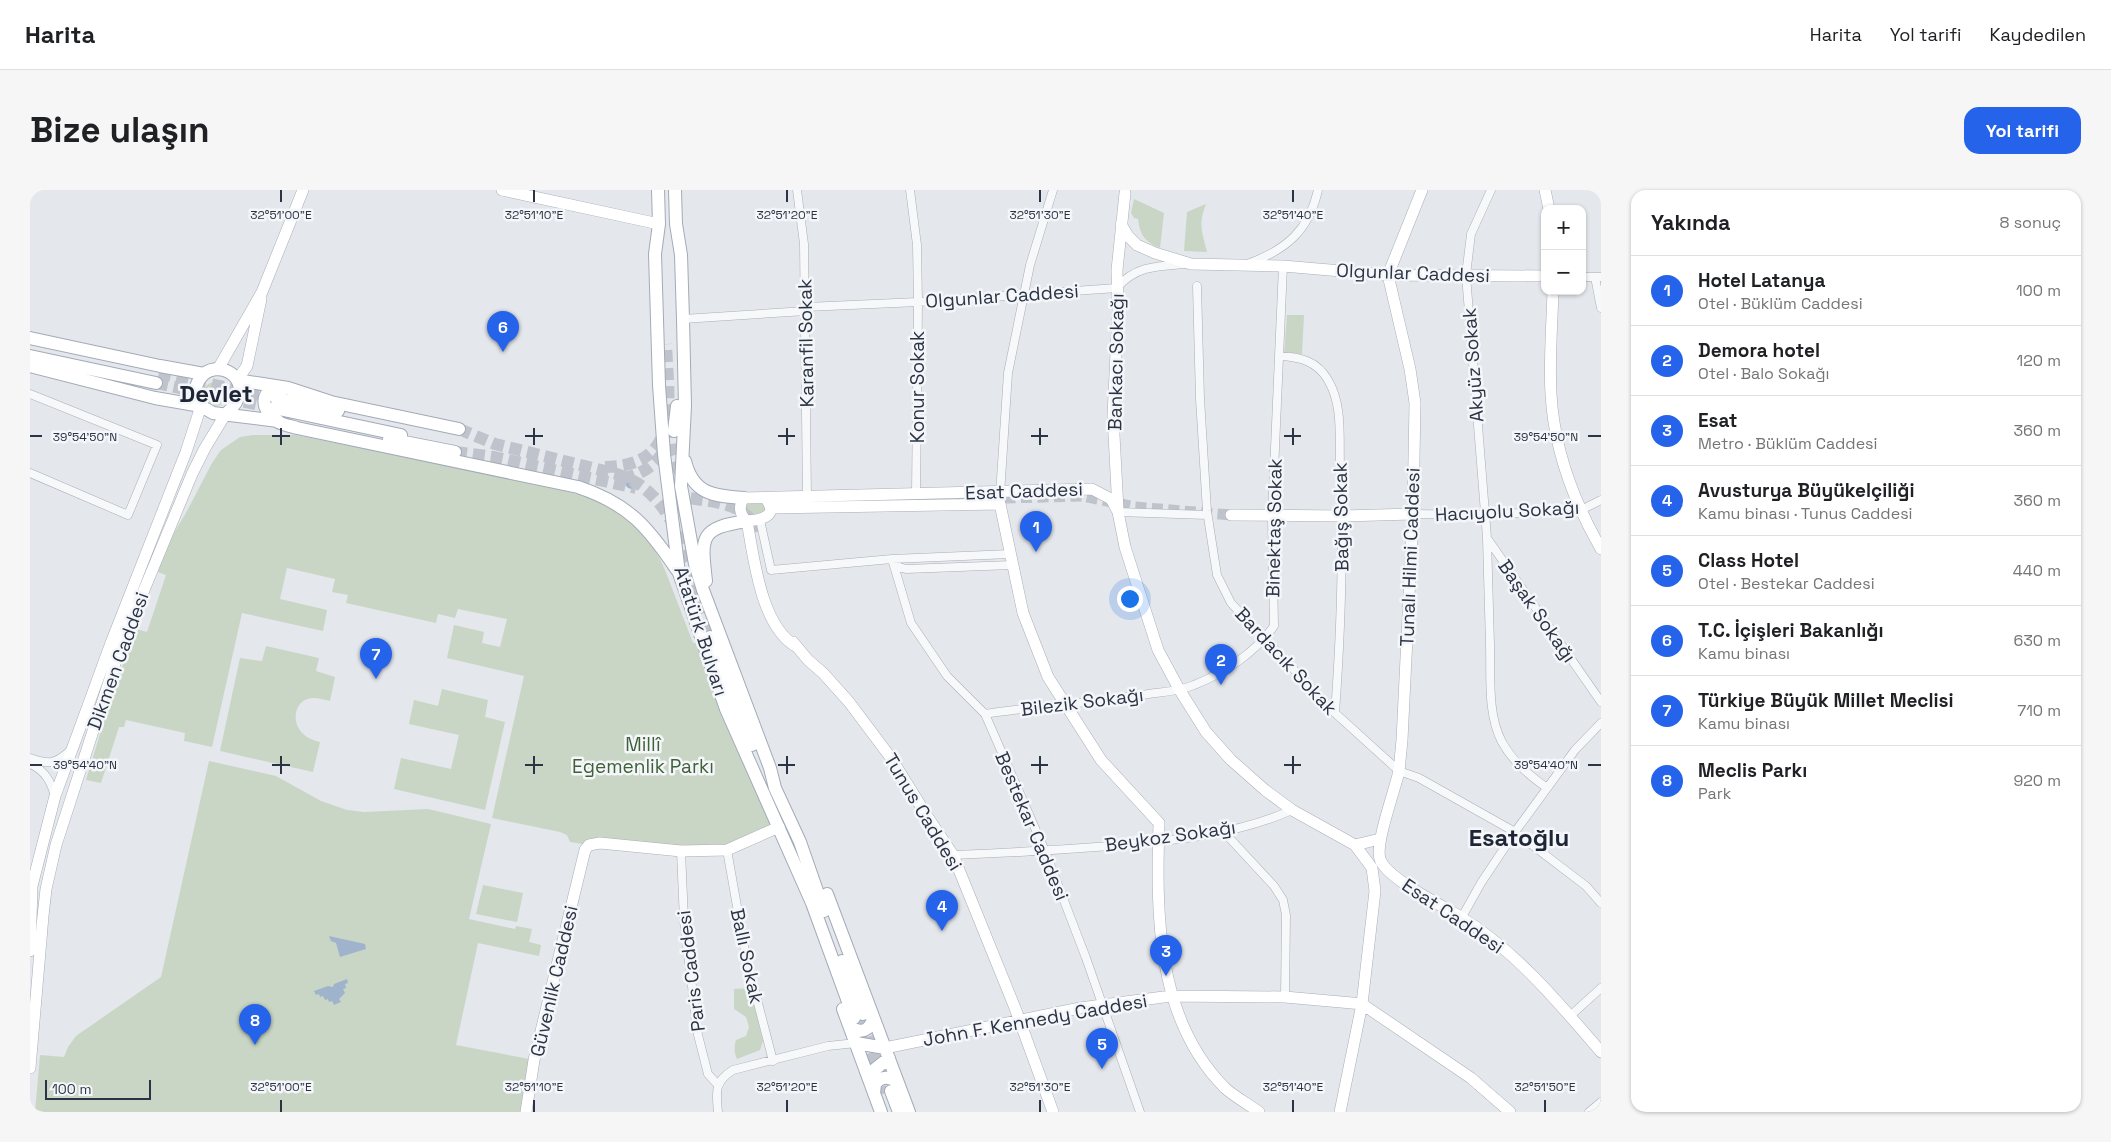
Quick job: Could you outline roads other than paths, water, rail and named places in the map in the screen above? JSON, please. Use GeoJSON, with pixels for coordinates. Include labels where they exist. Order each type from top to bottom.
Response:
{"type":"FeatureCollection","features":[{"type":"Feature","properties":{"kind":"main road"},"geometry":{"type":"LineString","coordinates":[[218,369],[262,292],[303,190]]}},
{"type":"Feature","properties":{"kind":"main road"},"geometry":{"type":"LineString","coordinates":[[502,190],[659,224],[663,254],[666,344]]}},
{"type":"Feature","properties":{"kind":"main road","name":"Atatürk Bulvarı"},"geometry":{"type":"LineString","coordinates":[[658,190],[659,224],[655,254],[661,413],[679,573],[726,709],[797,870],[805,909],[860,1019]]}},
{"type":"Feature","properties":{"kind":"main road","name":"Atatürk Bulvarı"},"geometry":{"type":"LineString","coordinates":[[675,190],[676,224],[681,254],[685,406],[681,486],[695,564],[776,788],[806,857],[828,896],[860,1019]]}},
{"type":"Feature","properties":{"kind":"main road"},"geometry":{"type":"LineString","coordinates":[[1388,275],[1422,190]]}},
{"type":"Feature","properties":{"kind":"main road"},"geometry":{"type":"LineString","coordinates":[[1545,190],[1548,205]]}},
{"type":"Feature","properties":{"kind":"main road","name":"Bankacı Sokağı"},"geometry":{"type":"LineString","coordinates":[[1118,512],[1114,416],[1118,311],[1116,288],[1122,218],[1127,194]]}},
{"type":"Feature","properties":{"kind":"main road","name":"Olgunlar Caddesi"},"geometry":{"type":"LineString","coordinates":[[1122,218],[1128,236],[1138,245],[1155,253],[1191,264],[1283,266],[1388,275],[1541,276]]}},
{"type":"Feature","properties":{"kind":"main road"},"geometry":{"type":"LineString","coordinates":[[674,431],[678,394],[674,255],[676,224]]}},
{"type":"Feature","properties":{"kind":"main road","name":"Tunalı Hilmi Caddesi"},"geometry":{"type":"LineString","coordinates":[[1380,840],[1398,771],[1402,740],[1413,514],[1415,397],[1388,275]]}},
{"type":"Feature","properties":{"kind":"main road"},"geometry":{"type":"LineString","coordinates":[[237,380],[248,366],[262,292]]}},
{"type":"Feature","properties":{"kind":"main road"},"geometry":{"type":"LineString","coordinates":[[1553,295],[1551,378],[1555,429],[1563,461],[1581,510],[1601,549]]}},
{"type":"Feature","properties":{"kind":"main road"},"geometry":{"type":"LineString","coordinates":[[30,338],[204,374],[218,369],[232,374],[237,380],[240,392],[239,399],[225,415]]}},
{"type":"Feature","properties":{"kind":"main road"},"geometry":{"type":"LineString","coordinates":[[30,346],[157,378],[30,356]]}},
{"type":"Feature","properties":{"kind":"main road"},"geometry":{"type":"LineString","coordinates":[[30,366],[155,398],[201,406],[213,413],[457,441]]}},
{"type":"Feature","properties":{"kind":"main road"},"geometry":{"type":"LineString","coordinates":[[201,406],[196,390],[204,374]]}},
{"type":"Feature","properties":{"kind":"main road"},"geometry":{"type":"LineString","coordinates":[[237,380],[288,388],[457,441]]}},
{"type":"Feature","properties":{"kind":"main road"},"geometry":{"type":"LineString","coordinates":[[288,388],[275,388],[268,392],[265,397],[266,410],[277,421],[297,428],[578,487],[613,501],[634,516],[659,544],[679,573]]}},
{"type":"Feature","properties":{"kind":"main road"},"geometry":{"type":"LineString","coordinates":[[275,403],[457,441]]}},
{"type":"Feature","properties":{"kind":"main road","name":"Dikmen Caddesi"},"geometry":{"type":"LineString","coordinates":[[30,951],[32,886],[55,796],[186,452],[201,406]]}},
{"type":"Feature","properties":{"kind":"main road","name":"Dikmen Caddesi"},"geometry":{"type":"LineString","coordinates":[[30,1068],[46,889],[56,845],[120,648],[192,474],[225,415]]}},
{"type":"Feature","properties":{"kind":"main road"},"geometry":{"type":"LineString","coordinates":[[682,447],[690,478],[701,489],[719,496],[744,498],[741,502],[740,511],[747,521]]}},
{"type":"Feature","properties":{"kind":"main road","name":"Esat Caddesi"},"geometry":{"type":"LineString","coordinates":[[771,508],[1000,498],[1092,489],[1112,499],[1118,512],[1125,547],[1158,650],[1179,689],[1206,732],[1231,760],[1292,810],[1355,845]]}},
{"type":"Feature","properties":{"kind":"main road","name":"Esat Caddesi"},"geometry":{"type":"LineString","coordinates":[[744,498],[916,494],[1000,498]]}},
{"type":"Feature","properties":{"kind":"main road"},"geometry":{"type":"LineString","coordinates":[[708,603],[703,547],[706,538],[715,528],[760,520],[770,513],[770,504],[761,498]]}},
{"type":"Feature","properties":{"kind":"main road"},"geometry":{"type":"LineString","coordinates":[[1000,498],[1023,613],[1048,677],[1101,760],[1159,823],[1159,926],[1171,996],[1181,1022],[1208,1067],[1226,1088],[1259,1112]]}},
{"type":"Feature","properties":{"kind":"main road","name":"Hacıyolu Sokağı"},"geometry":{"type":"LineString","coordinates":[[1231,514],[1342,516],[1413,514]]}},
{"type":"Feature","properties":{"kind":"main road","name":"Tunus Caddesi"},"geometry":{"type":"LineString","coordinates":[[747,521],[762,594],[776,625],[789,643],[797,648]]}},
{"type":"Feature","properties":{"kind":"main road","name":"Tunus Caddesi"},"geometry":{"type":"LineString","coordinates":[[757,532],[768,592],[780,622],[797,648],[849,702],[892,758],[953,855],[1020,1019],[1053,1112]]}},
{"type":"Feature","properties":{"kind":"main road"},"geometry":{"type":"LineString","coordinates":[[697,629],[704,622],[715,622]]}},
{"type":"Feature","properties":{"kind":"main road"},"geometry":{"type":"LineString","coordinates":[[710,637],[762,769],[776,788]]}},
{"type":"Feature","properties":{"kind":"main road"},"geometry":{"type":"LineString","coordinates":[[680,851],[727,850],[779,827]]}},
{"type":"Feature","properties":{"kind":"main road"},"geometry":{"type":"LineString","coordinates":[[1340,1112],[1362,1004],[1375,890],[1372,868],[1355,845],[1380,840]]}},
{"type":"Feature","properties":{"kind":"main road","name":"Esat Caddesi"},"geometry":{"type":"LineString","coordinates":[[1380,840],[1381,861],[1396,877],[1462,917],[1514,959],[1601,1052]]}},
{"type":"Feature","properties":{"kind":"main road","name":"Güvenlik Caddesi"},"geometry":{"type":"LineString","coordinates":[[526,1112],[534,1060],[585,850],[589,845],[600,843],[680,851]]}},
{"type":"Feature","properties":{"kind":"main road"},"geometry":{"type":"LineString","coordinates":[[35,872],[49,876]]}},
{"type":"Feature","properties":{"kind":"main road"},"geometry":{"type":"LineString","coordinates":[[1375,890],[1384,882],[1396,877]]}},
{"type":"Feature","properties":{"kind":"main road"},"geometry":{"type":"LineString","coordinates":[[32,886],[46,889]]}},
{"type":"Feature","properties":{"kind":"main road","name":"John F. Kennedy Caddesi"},"geometry":{"type":"LineString","coordinates":[[887,1053],[1020,1019],[1102,1004],[1171,996],[1285,997],[1362,1004],[1472,1078],[1510,1112]]}},
{"type":"Feature","properties":{"kind":"main road"},"geometry":{"type":"LineString","coordinates":[[860,1019],[856,1043],[899,1112]]}},
{"type":"Feature","properties":{"kind":"main road"},"geometry":{"type":"LineString","coordinates":[[860,1019],[887,1053],[881,1112]]}},
{"type":"Feature","properties":{"kind":"main road"},"geometry":{"type":"LineString","coordinates":[[856,1043],[887,1053]]}},
{"type":"Feature","properties":{"kind":"main road"},"geometry":{"type":"LineString","coordinates":[[887,1053],[874,1070],[883,1089],[890,1112]]}},
{"type":"Feature","properties":{"kind":"main road"},"geometry":{"type":"LineString","coordinates":[[883,1089],[909,1112]]}},
{"type":"Feature","properties":{"kind":"street","name":"Karanfil Sokak"},"geometry":{"type":"LineString","coordinates":[[797,190],[804,244],[807,497]]}},
{"type":"Feature","properties":{"kind":"street","name":"Konur Sokak"},"geometry":{"type":"LineString","coordinates":[[910,190],[917,245],[916,494]]}},
{"type":"Feature","properties":{"kind":"street"},"geometry":{"type":"LineString","coordinates":[[1000,498],[1008,373],[1030,265],[1053,190]]}},
{"type":"Feature","properties":{"kind":"street"},"geometry":{"type":"LineString","coordinates":[[1246,265],[1278,251],[1298,234],[1312,210],[1318,190]]}},
{"type":"Feature","properties":{"kind":"street","name":"Akyüz Sokak"},"geometry":{"type":"LineString","coordinates":[[1484,515],[1466,275],[1471,234],[1491,190]]}},
{"type":"Feature","properties":{"kind":"street","name":"Olgunlar Caddesi"},"geometry":{"type":"LineString","coordinates":[[683,319],[1116,288],[1128,276],[1142,269],[1191,264]]}},
{"type":"Feature","properties":{"kind":"street","name":"Binektaş Sokak"},"geometry":{"type":"LineString","coordinates":[[1265,638],[1274,626],[1272,516],[1283,266]]}},
{"type":"Feature","properties":{"kind":"street"},"geometry":{"type":"LineString","coordinates":[[1598,277],[1601,308]]}},
{"type":"Feature","properties":{"kind":"street","name":"Bardacık Sokak"},"geometry":{"type":"LineString","coordinates":[[1197,286],[1200,399],[1207,515],[1217,575],[1231,603],[1335,713],[1398,771],[1420,778],[1515,832],[1586,886],[1601,903]]}},
{"type":"Feature","properties":{"kind":"street","name":"Bağış Sokak"},"geometry":{"type":"LineString","coordinates":[[1280,356],[1299,357],[1318,366],[1328,379],[1338,401],[1342,516],[1342,624],[1335,713]]}},
{"type":"Feature","properties":{"kind":"street"},"geometry":{"type":"LineString","coordinates":[[30,394],[157,445],[128,515],[30,474]]}},
{"type":"Feature","properties":{"kind":"street","name":"Hacıyolu Sokağı"},"geometry":{"type":"LineString","coordinates":[[1413,514],[1484,515],[1581,510],[1601,500]]}},
{"type":"Feature","properties":{"kind":"street"},"geometry":{"type":"LineString","coordinates":[[1118,512],[1207,515]]}},
{"type":"Feature","properties":{"kind":"street","name":"Başak Sokağı"},"geometry":{"type":"LineString","coordinates":[[1484,515],[1487,538],[1601,702]]}},
{"type":"Feature","properties":{"kind":"street"},"geometry":{"type":"LineString","coordinates":[[760,520],[771,570],[892,559],[950,557],[1011,560]]}},
{"type":"Feature","properties":{"kind":"street"},"geometry":{"type":"LineString","coordinates":[[1487,538],[1491,689],[1494,719],[1502,741],[1512,758],[1526,773],[1547,788]]}},
{"type":"Feature","properties":{"kind":"street"},"geometry":{"type":"LineString","coordinates":[[950,557],[951,568]]}},
{"type":"Feature","properties":{"kind":"street"},"geometry":{"type":"LineString","coordinates":[[892,559],[899,567],[906,569],[951,568],[1011,560]]}},
{"type":"Feature","properties":{"kind":"street","name":"Bestekar Caddesi"},"geometry":{"type":"LineString","coordinates":[[892,559],[911,623],[947,676],[985,714],[1045,851],[1140,1112]]}},
{"type":"Feature","properties":{"kind":"street","name":"Bilezik Sokağı"},"geometry":{"type":"LineString","coordinates":[[985,714],[1064,703],[1116,699],[1194,685],[1232,666],[1265,638]]}},
{"type":"Feature","properties":{"kind":"street"},"geometry":{"type":"LineString","coordinates":[[1462,917],[1481,883],[1515,832],[1575,750],[1601,724]]}},
{"type":"Feature","properties":{"kind":"street"},"geometry":{"type":"LineString","coordinates":[[30,758],[44,763],[57,762],[71,750]]}},
{"type":"Feature","properties":{"kind":"street"},"geometry":{"type":"LineString","coordinates":[[30,764],[38,767],[46,775],[55,796]]}},
{"type":"Feature","properties":{"kind":"street","name":"Beykoz Sokağı"},"geometry":{"type":"LineString","coordinates":[[953,855],[1045,851],[1158,842],[1223,831],[1275,818],[1292,810]]}},
{"type":"Feature","properties":{"kind":"street"},"geometry":{"type":"LineString","coordinates":[[1223,831],[1274,886],[1283,900],[1286,915],[1285,997]]}},
{"type":"Feature","properties":{"kind":"street","name":"Ballı Sokak"},"geometry":{"type":"LineString","coordinates":[[727,850],[746,957],[773,1061]]}},
{"type":"Feature","properties":{"kind":"street","name":"Paris Caddesi"},"geometry":{"type":"LineString","coordinates":[[680,851],[684,921],[698,1035],[708,1074],[718,1085]]}},
{"type":"Feature","properties":{"kind":"street"},"geometry":{"type":"LineString","coordinates":[[1569,1017],[1601,988]]}},
{"type":"Feature","properties":{"kind":"street"},"geometry":{"type":"LineString","coordinates":[[718,1112],[718,1085],[725,1075],[733,1070],[828,1046],[856,1043]]}},
{"type":"Feature","properties":{"kind":"street"},"geometry":{"type":"LineString","coordinates":[[1589,1112],[1601,1102]]}},
{"type":"Feature","properties":{"kind":"water"},"geometry":{"type":"Polygon","coordinates":[[[629,475],[635,475],[639,482],[635,489],[629,489],[625,485],[625,479],[629,475]]]}},
{"type":"Feature","properties":{"kind":"water"},"geometry":{"type":"Polygon","coordinates":[[[329,936],[365,944],[366,949],[340,957],[336,943],[331,941],[329,936]]]}},
{"type":"Feature","properties":{"kind":"water"},"geometry":{"type":"Polygon","coordinates":[[[347,979],[346,988],[343,989],[345,993],[339,999],[341,1002],[334,1005],[332,1001],[325,1000],[323,996],[316,995],[314,991],[328,986],[333,987],[334,984],[347,979]]]}},
{"type":"Feature","properties":{"kind":"tunnel"},"geometry":{"type":"LineString","coordinates":[[605,467],[630,464],[648,455],[659,442],[666,426],[668,407],[666,344]]}},
{"type":"Feature","properties":{"kind":"tunnel"},"geometry":{"type":"LineString","coordinates":[[159,373],[276,398]]}},
{"type":"Feature","properties":{"kind":"tunnel"},"geometry":{"type":"LineString","coordinates":[[156,383],[274,408]]}},
{"type":"Feature","properties":{"kind":"tunnel"},"geometry":{"type":"LineString","coordinates":[[669,426],[672,454],[685,480]]}},
{"type":"Feature","properties":{"kind":"tunnel"},"geometry":{"type":"LineString","coordinates":[[459,429],[495,444],[617,474],[644,488],[670,518],[679,537],[687,557],[710,637]]}},
{"type":"Feature","properties":{"kind":"tunnel"},"geometry":{"type":"LineString","coordinates":[[623,478],[637,474],[649,467],[659,458],[667,446]]}},
{"type":"Feature","properties":{"kind":"tunnel"},"geometry":{"type":"LineString","coordinates":[[455,452],[494,457],[636,488]]}},
{"type":"Feature","properties":{"kind":"tunnel"},"geometry":{"type":"LineString","coordinates":[[673,495],[710,501],[734,508],[744,513],[752,521],[757,532]]}},
{"type":"Feature","properties":{"kind":"tunnel"},"geometry":{"type":"LineString","coordinates":[[922,500],[1083,496],[1135,507],[1231,515]]}},
{"type":"Feature","properties":{"kind":"tunnel"},"geometry":{"type":"LineString","coordinates":[[864,1019],[884,1072]]}},
{"type":"Feature","properties":{"kind":"tunnel"},"geometry":{"type":"LineString","coordinates":[[861,1037],[883,1094]]}},
{"type":"Feature","properties":{"kind":"place","name":"T.C. İçişleri Bakanlığı"},"geometry":{"type":"Point","coordinates":[503,352]}},
{"type":"Feature","properties":{"kind":"place","name":"Hotel Latanya"},"geometry":{"type":"Point","coordinates":[1036,552]}},
{"type":"Feature","properties":{"kind":"place","name":"Türkiye Büyük Millet Meclisi"},"geometry":{"type":"Point","coordinates":[376,679]}},
{"type":"Feature","properties":{"kind":"place","name":"Demora hotel"},"geometry":{"type":"Point","coordinates":[1221,685]}},
{"type":"Feature","properties":{"kind":"place","name":"Avusturya Büyükelçiliği"},"geometry":{"type":"Point","coordinates":[942,931]}},
{"type":"Feature","properties":{"kind":"place","name":"Esat"},"geometry":{"type":"Point","coordinates":[1166,976]}},
{"type":"Feature","properties":{"kind":"place","name":"Meclis Parkı"},"geometry":{"type":"Point","coordinates":[255,1045]}},
{"type":"Feature","properties":{"kind":"place","name":"Class Hotel"},"geometry":{"type":"Point","coordinates":[1102,1069]}},
{"type":"Feature","properties":{"kind":"district","name":"Devlet"},"geometry":{"type":"Point","coordinates":[216,393]}},
{"type":"Feature","properties":{"kind":"district","name":"Esatoğlu"},"geometry":{"type":"Point","coordinates":[1519,837]}},
{"type":"Feature","properties":{"kind":"park label","name":"Millî Egemenlik Parkı"},"geometry":{"type":"Point","coordinates":[643,755]}}]}
